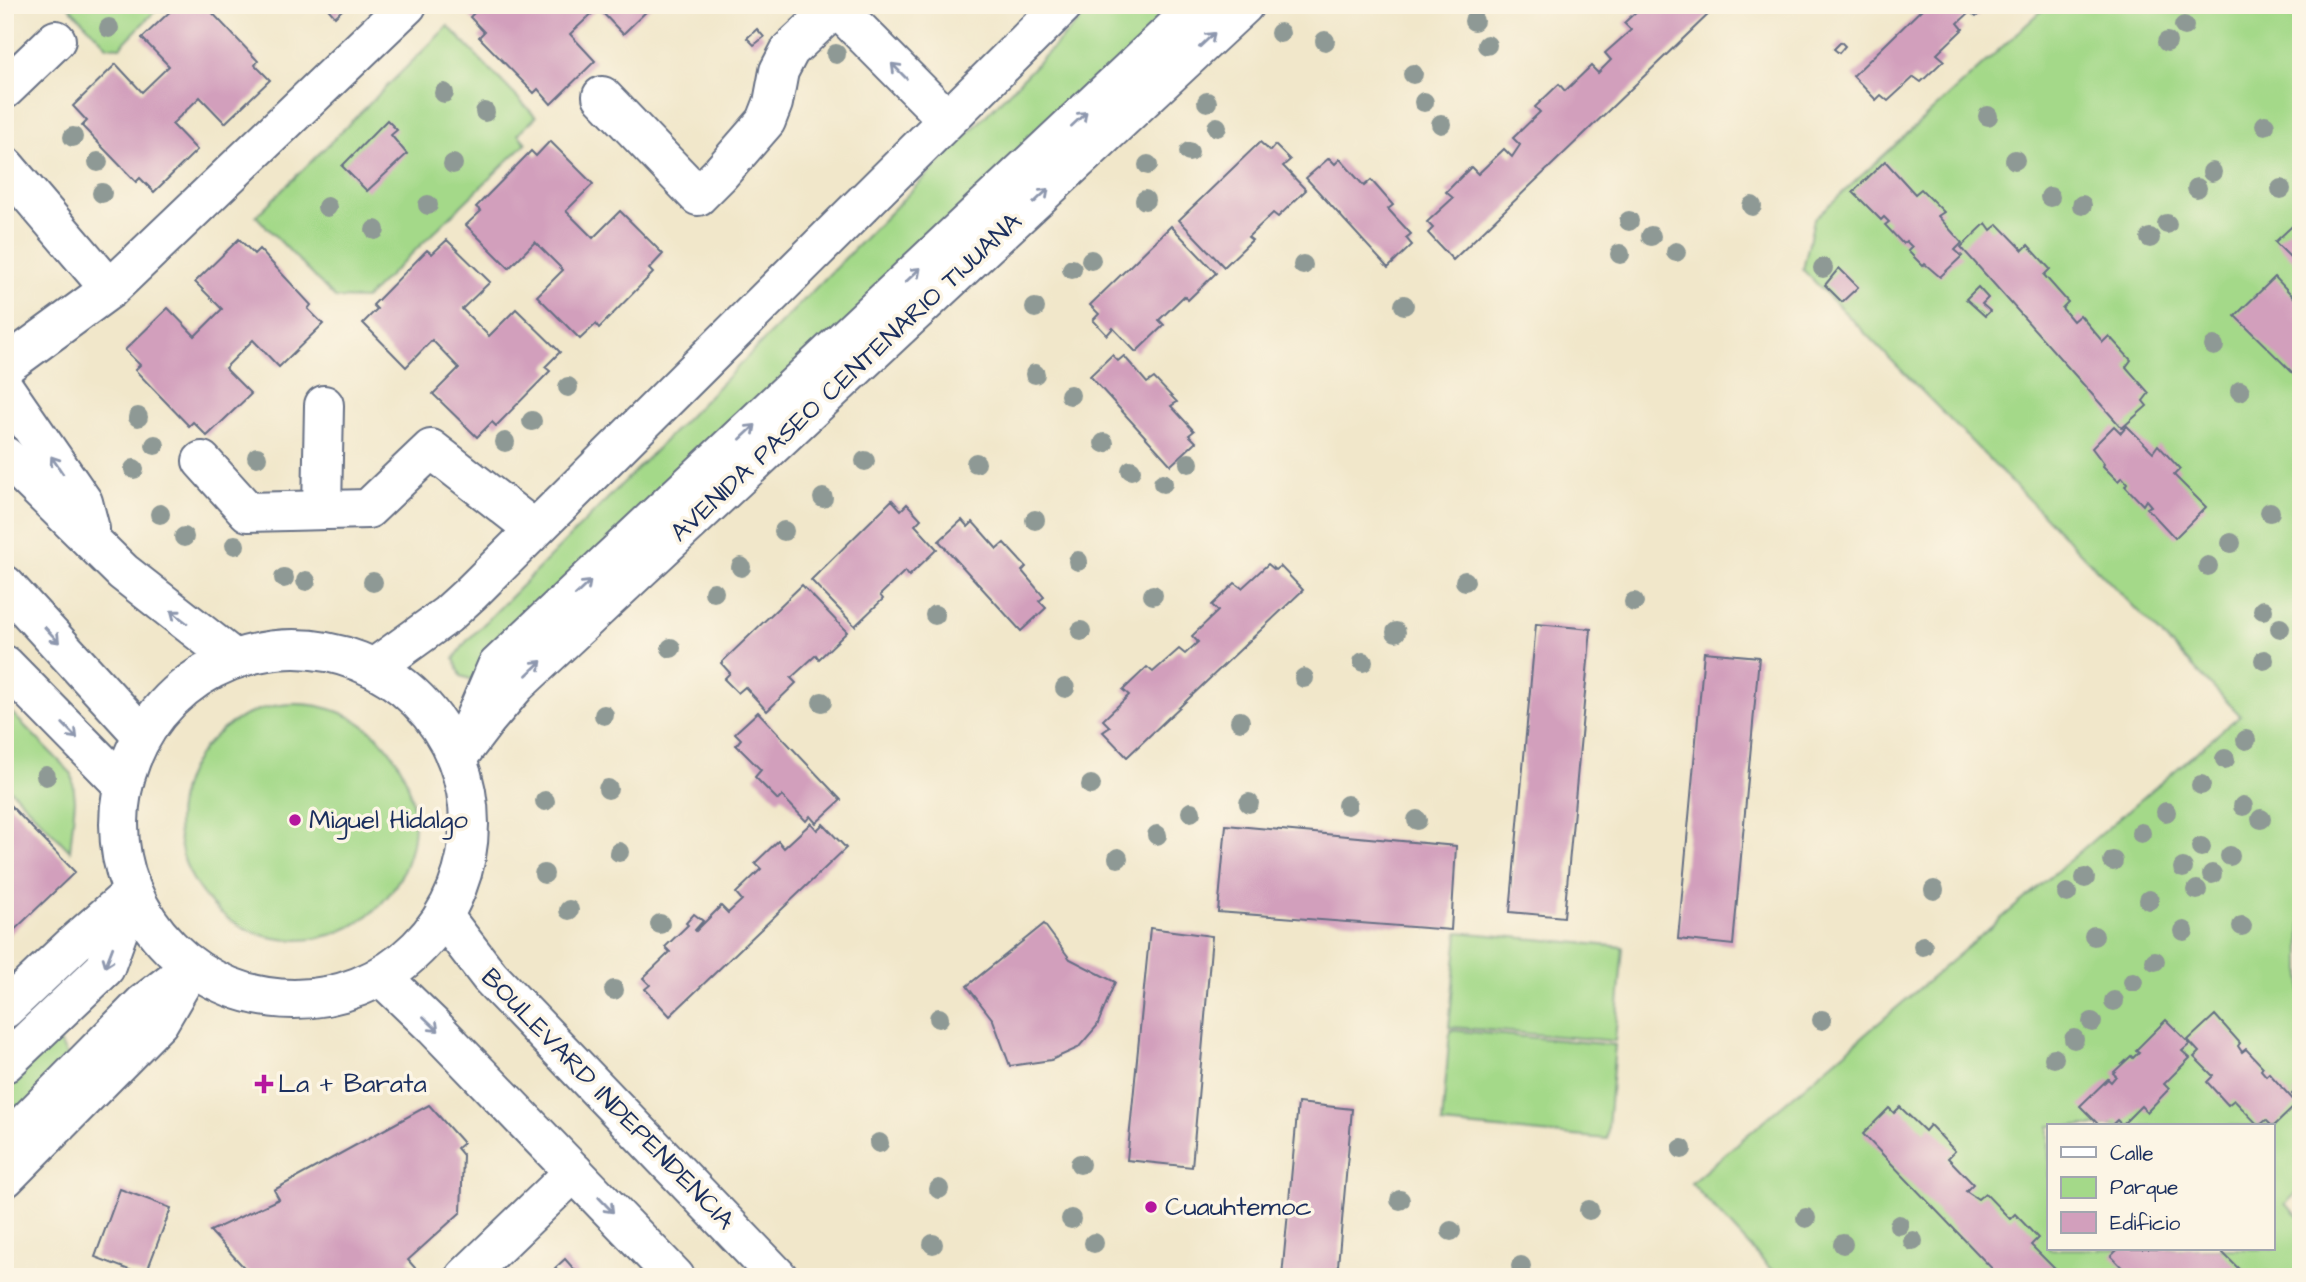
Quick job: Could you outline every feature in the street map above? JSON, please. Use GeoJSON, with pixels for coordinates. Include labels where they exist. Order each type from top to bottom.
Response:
{"type":"FeatureCollection","features":[{"type":"Feature","properties":{"kind":"main road"},"geometry":{"type":"LineString","coordinates":[[5,366],[110,289],[407,5]]}},
{"type":"Feature","properties":{"kind":"main road"},"geometry":{"type":"LineString","coordinates":[[375,667],[447,615],[1063,5]]}},
{"type":"Feature","properties":{"kind":"main road"},"geometry":{"type":"LineString","coordinates":[[375,667],[459,628],[1086,5]]}},
{"type":"Feature","properties":{"kind":"main road"},"geometry":{"type":"LineString","coordinates":[[458,757],[497,666],[1199,5]]}},
{"type":"Feature","properties":{"kind":"main road","name":"AVENIDA PASEO CENTENARIO TIJUANA"},"geometry":{"type":"LineString","coordinates":[[458,757],[516,685],[1244,5]]}},
{"type":"Feature","properties":{"kind":"main road"},"geometry":{"type":"LineString","coordinates":[[602,96],[698,196],[766,121],[773,103],[779,71],[790,50],[835,6],[947,120]]}},
{"type":"Feature","properties":{"kind":"main road"},"geometry":{"type":"LineString","coordinates":[[5,89],[56,40]]}},
{"type":"Feature","properties":{"kind":"main road"},"geometry":{"type":"LineString","coordinates":[[5,166],[110,289]]}},
{"type":"Feature","properties":{"kind":"main road"},"geometry":{"type":"LineString","coordinates":[[5,389],[83,502],[96,548]]}},
{"type":"Feature","properties":{"kind":"main road"},"geometry":{"type":"LineString","coordinates":[[322,510],[324,405]]}},
{"type":"Feature","properties":{"kind":"main road"},"geometry":{"type":"LineString","coordinates":[[202,461],[248,512],[368,509],[431,449],[534,529]]}},
{"type":"Feature","properties":{"kind":"main road"},"geometry":{"type":"LineString","coordinates":[[5,456],[123,572],[233,658]]}},
{"type":"Feature","properties":{"kind":"main road"},"geometry":{"type":"LineString","coordinates":[[5,585],[142,735]]}},
{"type":"Feature","properties":{"kind":"main road"},"geometry":{"type":"LineString","coordinates":[[280,648],[329,650],[375,667],[424,705],[458,757],[468,798],[469,839],[461,879],[444,916],[416,951],[382,977],[335,995],[285,1000],[236,990],[191,967],[164,943],[132,893],[118,834],[123,785],[142,735],[181,689],[233,658],[280,648]]}},
{"type":"Feature","properties":{"kind":"main road"},"geometry":{"type":"LineString","coordinates":[[5,665],[123,785]]}},
{"type":"Feature","properties":{"kind":"main road"},"geometry":{"type":"LineString","coordinates":[[5,1009],[132,893]]}},
{"type":"Feature","properties":{"kind":"main road"},"geometry":{"type":"LineString","coordinates":[[5,1063],[105,968],[132,893]]}},
{"type":"Feature","properties":{"kind":"main road","name":"BOULEVARD INDEPENDENCIA"},"geometry":{"type":"LineString","coordinates":[[444,916],[489,977],[778,1277]]}},
{"type":"Feature","properties":{"kind":"main road"},"geometry":{"type":"LineString","coordinates":[[5,1144],[143,1004],[191,967]]}},
{"type":"Feature","properties":{"kind":"main road"},"geometry":{"type":"LineString","coordinates":[[5,1178],[159,1021],[191,967]]}},
{"type":"Feature","properties":{"kind":"main road"},"geometry":{"type":"LineString","coordinates":[[382,977],[434,1027],[675,1277]]}},
{"type":"Feature","properties":{"kind":"main road"},"geometry":{"type":"LineString","coordinates":[[465,1277],[574,1172]]}},
{"type":"Feature","properties":{"kind":"green space"},"geometry":{"type":"Polygon","coordinates":[[[67,5],[161,5],[120,47],[107,46],[67,5]]]}},
{"type":"Feature","properties":{"kind":"green space"},"geometry":{"type":"Polygon","coordinates":[[[1095,5],[1199,5],[479,682],[461,676],[454,659],[466,642],[1095,5]]]}},
{"type":"Feature","properties":{"kind":"green space"},"geometry":{"type":"Polygon","coordinates":[[[2048,5],[2301,5],[2301,1189],[2285,1204],[2301,1218],[2301,1277],[1778,1277],[1691,1183],[2240,715],[1803,270],[1814,219],[2048,5]]]}},
{"type":"Feature","properties":{"kind":"green space"},"geometry":{"type":"Polygon","coordinates":[[[448,26],[536,117],[518,134],[526,143],[365,299],[335,298],[256,216],[448,26]]]}},
{"type":"Feature","properties":{"kind":"green space"},"geometry":{"type":"Polygon","coordinates":[[[296,704],[330,709],[352,718],[371,731],[387,747],[400,766],[409,788],[414,822],[409,856],[400,878],[387,897],[371,913],[352,926],[330,935],[296,940],[262,935],[240,926],[221,913],[205,897],[192,878],[183,856],[178,822],[183,788],[192,766],[205,747],[221,731],[240,718],[262,709],[296,704]]]}},
{"type":"Feature","properties":{"kind":"green space"},"geometry":{"type":"Polygon","coordinates":[[[5,706],[72,774],[75,800],[70,851],[5,784],[5,706]]]}},
{"type":"Feature","properties":{"kind":"green space"},"geometry":{"type":"Polygon","coordinates":[[[1458,932],[1623,947],[1615,1041],[1449,1027],[1458,932]]]}},
{"type":"Feature","properties":{"kind":"green space"},"geometry":{"type":"Polygon","coordinates":[[[1450,1030],[1615,1045],[1607,1139],[1442,1124],[1450,1030]]]}},
{"type":"Feature","properties":{"kind":"green space"},"geometry":{"type":"Polygon","coordinates":[[[53,1032],[71,1062],[5,1126],[5,1078],[53,1032]]]}},
{"type":"Feature","properties":{"kind":"building"},"geometry":{"type":"Polygon","coordinates":[[[177,5],[196,5],[201,10],[206,6],[258,61],[255,65],[270,80],[225,123],[200,97],[172,124],[197,150],[154,192],[140,178],[136,182],[82,126],[87,121],[73,106],[116,64],[142,92],[169,66],[142,38],[177,5]]]}},
{"type":"Feature","properties":{"kind":"building"},"geometry":{"type":"Polygon","coordinates":[[[325,5],[347,5],[335,17],[325,5]]]}},
{"type":"Feature","properties":{"kind":"building"},"geometry":{"type":"Polygon","coordinates":[[[482,5],[653,5],[623,34],[598,8],[570,34],[595,61],[551,104],[538,89],[534,93],[479,37],[484,32],[470,17],[482,5]]]}},
{"type":"Feature","properties":{"kind":"building"},"geometry":{"type":"Polygon","coordinates":[[[1643,5],[1652,5],[1654,8],[1657,5],[1713,5],[1715,8],[1453,260],[1428,233],[1433,228],[1427,222],[1453,198],[1446,192],[1471,167],[1478,174],[1504,149],[1512,157],[1520,145],[1513,138],[1540,112],[1535,107],[1559,84],[1565,91],[1591,66],[1598,73],[1611,60],[1605,53],[1631,30],[1624,23],[1643,5]]]}},
{"type":"Feature","properties":{"kind":"building"},"geometry":{"type":"Polygon","coordinates":[[[1926,5],[1988,5],[1976,17],[1970,12],[1958,23],[1963,29],[1937,54],[1944,60],[1921,82],[1914,77],[1888,101],[1881,95],[1876,100],[1853,76],[1926,5]]]}},
{"type":"Feature","properties":{"kind":"building"},"geometry":{"type":"Polygon","coordinates":[[[757,29],[764,37],[754,45],[747,38],[757,29]]]}},
{"type":"Feature","properties":{"kind":"building"},"geometry":{"type":"Polygon","coordinates":[[[1841,42],[1845,46],[1839,53],[1834,49],[1841,42]]]}},
{"type":"Feature","properties":{"kind":"building"},"geometry":{"type":"Polygon","coordinates":[[[387,120],[397,130],[391,135],[407,154],[367,191],[342,166],[387,120]]]}},
{"type":"Feature","properties":{"kind":"building"},"geometry":{"type":"Polygon","coordinates":[[[550,141],[593,184],[566,211],[593,238],[620,211],[663,254],[649,269],[653,273],[599,328],[596,324],[580,339],[537,296],[563,270],[535,242],[509,268],[466,225],[481,211],[476,207],[531,151],[536,156],[550,141]]]}},
{"type":"Feature","properties":{"kind":"building"},"geometry":{"type":"Polygon","coordinates":[[[1260,142],[1270,151],[1275,145],[1290,160],[1283,166],[1306,190],[1278,217],[1273,213],[1248,237],[1252,240],[1224,267],[1179,220],[1260,142]]]}},
{"type":"Feature","properties":{"kind":"building"},"geometry":{"type":"Polygon","coordinates":[[[1329,158],[1335,164],[1340,159],[1364,186],[1371,180],[1393,205],[1388,209],[1411,234],[1406,238],[1412,245],[1388,268],[1306,178],[1329,158]]]}},
{"type":"Feature","properties":{"kind":"building"},"geometry":{"type":"Polygon","coordinates":[[[1885,161],[1915,194],[1921,189],[1944,212],[1938,216],[1962,243],[1955,250],[1962,256],[1940,277],[1925,264],[1923,266],[1908,251],[1912,247],[1906,241],[1903,244],[1885,225],[1889,222],[1884,217],[1881,220],[1853,192],[1885,161]]]}},
{"type":"Feature","properties":{"kind":"building"},"geometry":{"type":"Polygon","coordinates":[[[2301,218],[2301,268],[2275,242],[2301,218]]]}},
{"type":"Feature","properties":{"kind":"building"},"geometry":{"type":"Polygon","coordinates":[[[1986,223],[1991,230],[1998,224],[2023,250],[2028,245],[2050,269],[2044,275],[2068,302],[2062,308],[2073,321],[2080,315],[2103,342],[2109,336],[2131,360],[2126,367],[2149,393],[2143,401],[2147,406],[2122,428],[1961,247],[1986,223]]]}},
{"type":"Feature","properties":{"kind":"building"},"geometry":{"type":"Polygon","coordinates":[[[1171,226],[1216,273],[1188,300],[1184,296],[1159,320],[1164,325],[1136,352],[1113,328],[1107,335],[1093,320],[1099,314],[1090,305],[1171,226]]]}},
{"type":"Feature","properties":{"kind":"building"},"geometry":{"type":"Polygon","coordinates":[[[239,239],[254,254],[259,249],[311,305],[308,309],[323,324],[279,367],[253,340],[225,368],[251,394],[207,436],[193,422],[189,426],[135,370],[140,365],[125,350],[168,308],[195,336],[222,309],[195,282],[239,239]]]}},
{"type":"Feature","properties":{"kind":"building"},"geometry":{"type":"Polygon","coordinates":[[[447,240],[490,282],[462,309],[489,336],[516,309],[560,352],[545,367],[550,371],[496,426],[492,422],[477,437],[433,394],[459,368],[432,340],[406,367],[363,323],[377,309],[373,305],[427,250],[432,254],[447,240]]]}},
{"type":"Feature","properties":{"kind":"building"},"geometry":{"type":"Polygon","coordinates":[[[1839,268],[1858,287],[1842,302],[1825,285],[1839,268]]]}},
{"type":"Feature","properties":{"kind":"building"},"geometry":{"type":"Polygon","coordinates":[[[2275,277],[2301,305],[2301,381],[2235,316],[2275,277]]]}},
{"type":"Feature","properties":{"kind":"building"},"geometry":{"type":"Polygon","coordinates":[[[1978,287],[1988,298],[1982,304],[1990,311],[1985,316],[1966,299],[1978,287]]]}},
{"type":"Feature","properties":{"kind":"building"},"geometry":{"type":"Polygon","coordinates":[[[1112,355],[1118,361],[1124,356],[1147,383],[1154,378],[1177,402],[1171,406],[1194,431],[1189,435],[1196,442],[1171,465],[1090,376],[1112,355]]]}},
{"type":"Feature","properties":{"kind":"building"},"geometry":{"type":"Polygon","coordinates":[[[2114,426],[2121,433],[2127,426],[2153,452],[2158,445],[2180,469],[2174,475],[2206,507],[2175,538],[2147,508],[2151,506],[2146,500],[2143,505],[2125,486],[2127,483],[2122,477],[2118,481],[2103,466],[2092,448],[2114,426]]]}},
{"type":"Feature","properties":{"kind":"building"},"geometry":{"type":"Polygon","coordinates":[[[892,500],[901,510],[907,504],[921,519],[915,525],[937,549],[909,576],[905,571],[880,595],[883,599],[855,626],[811,580],[892,500]]]}},
{"type":"Feature","properties":{"kind":"building"},"geometry":{"type":"Polygon","coordinates":[[[962,520],[968,527],[973,522],[997,549],[1004,543],[1026,567],[1022,571],[1044,597],[1039,601],[1046,608],[1021,631],[939,541],[962,520]]]}},
{"type":"Feature","properties":{"kind":"building"},"geometry":{"type":"Polygon","coordinates":[[[1268,564],[1275,570],[1280,566],[1303,590],[1127,757],[1103,732],[1110,727],[1103,720],[1129,695],[1123,690],[1147,667],[1153,672],[1179,649],[1185,654],[1198,642],[1192,636],[1218,611],[1212,605],[1235,583],[1242,588],[1268,564]]]}},
{"type":"Feature","properties":{"kind":"building"},"geometry":{"type":"Polygon","coordinates":[[[802,585],[847,632],[819,659],[816,655],[791,678],[796,683],[767,711],[745,687],[738,693],[724,679],[730,673],[721,663],[802,585]]]}},
{"type":"Feature","properties":{"kind":"building"},"geometry":{"type":"Polygon","coordinates":[[[1536,624],[1591,629],[1564,917],[1510,912],[1536,624]]]}},
{"type":"Feature","properties":{"kind":"building"},"geometry":{"type":"Polygon","coordinates":[[[1704,652],[1759,657],[1733,945],[1678,939],[1704,652]]]}},
{"type":"Feature","properties":{"kind":"building"},"geometry":{"type":"Polygon","coordinates":[[[758,712],[841,800],[816,823],[810,816],[806,821],[782,796],[778,800],[755,777],[761,770],[736,745],[741,739],[735,733],[758,712]]]}},
{"type":"Feature","properties":{"kind":"building"},"geometry":{"type":"Polygon","coordinates":[[[5,800],[75,872],[5,939],[5,800]]]}},
{"type":"Feature","properties":{"kind":"building"},"geometry":{"type":"Polygon","coordinates":[[[811,823],[817,830],[823,824],[846,848],[670,1016],[645,989],[650,985],[643,978],[670,952],[665,947],[688,925],[686,923],[694,914],[703,921],[696,931],[721,906],[728,913],[742,900],[736,893],[761,869],[755,863],[778,841],[784,848],[811,823]]]}},
{"type":"Feature","properties":{"kind":"building"},"geometry":{"type":"Polygon","coordinates":[[[1226,825],[1456,846],[1451,930],[1218,912],[1226,825]]]}},
{"type":"Feature","properties":{"kind":"building"},"geometry":{"type":"Polygon","coordinates":[[[1044,924],[1070,959],[1115,982],[1097,1026],[1078,1048],[1051,1060],[1010,1066],[993,1020],[967,986],[1044,924]]]}},
{"type":"Feature","properties":{"kind":"building"},"geometry":{"type":"Polygon","coordinates":[[[1150,928],[1212,936],[1192,1167],[1127,1160],[1150,928]]]}},
{"type":"Feature","properties":{"kind":"building"},"geometry":{"type":"Polygon","coordinates":[[[2215,1015],[2240,1043],[2238,1046],[2242,1052],[2246,1049],[2263,1067],[2261,1070],[2266,1076],[2269,1073],[2297,1104],[2274,1126],[2266,1120],[2257,1124],[2234,1100],[2228,1105],[2207,1082],[2213,1076],[2194,1057],[2199,1052],[2188,1040],[2215,1015]]]}},
{"type":"Feature","properties":{"kind":"building"},"geometry":{"type":"Polygon","coordinates":[[[2166,1020],[2190,1044],[2182,1051],[2190,1058],[2164,1084],[2169,1089],[2147,1112],[2141,1106],[2123,1124],[2117,1120],[2113,1124],[2098,1124],[2080,1106],[2108,1079],[2111,1082],[2116,1076],[2113,1073],[2139,1052],[2136,1050],[2166,1020]]]}},
{"type":"Feature","properties":{"kind":"building"},"geometry":{"type":"Polygon","coordinates":[[[2301,1085],[2301,1103],[2292,1094],[2301,1085]]]}},
{"type":"Feature","properties":{"kind":"building"},"geometry":{"type":"Polygon","coordinates":[[[1298,1103],[1352,1109],[1337,1277],[1282,1277],[1298,1103]]]}},
{"type":"Feature","properties":{"kind":"building"},"geometry":{"type":"Polygon","coordinates":[[[429,1105],[463,1143],[457,1148],[463,1155],[461,1212],[408,1260],[423,1277],[253,1277],[210,1231],[279,1199],[274,1190],[429,1105]]]}},
{"type":"Feature","properties":{"kind":"building"},"geometry":{"type":"Polygon","coordinates":[[[1900,1107],[1925,1131],[1930,1125],[1955,1151],[1948,1158],[1973,1184],[1966,1191],[1978,1199],[1985,1193],[2010,1219],[2015,1214],[2038,1238],[2031,1245],[2056,1270],[2050,1277],[2000,1277],[1863,1134],[1889,1108],[1894,1113],[1900,1107]]]}},
{"type":"Feature","properties":{"kind":"building"},"geometry":{"type":"Polygon","coordinates":[[[120,1189],[171,1208],[145,1276],[95,1257],[120,1189]]]}},
{"type":"Feature","properties":{"kind":"building"},"geometry":{"type":"Polygon","coordinates":[[[2117,1250],[2220,1250],[2247,1277],[2131,1277],[2111,1256],[2117,1250]]]}},
{"type":"Feature","properties":{"kind":"building"},"geometry":{"type":"Polygon","coordinates":[[[565,1259],[581,1277],[563,1277],[555,1268],[565,1259]]]}},
{"type":"Feature","properties":{"kind":"place","name":"Miguel Hidalgo"},"geometry":{"type":"Point","coordinates":[295,820]}},
{"type":"Feature","properties":{"kind":"place","name":"La + Barata"},"geometry":{"type":"Point","coordinates":[264,1084]}},
{"type":"Feature","properties":{"kind":"place","name":"Cuauhtemoc"},"geometry":{"type":"Point","coordinates":[1151,1207]}}]}
